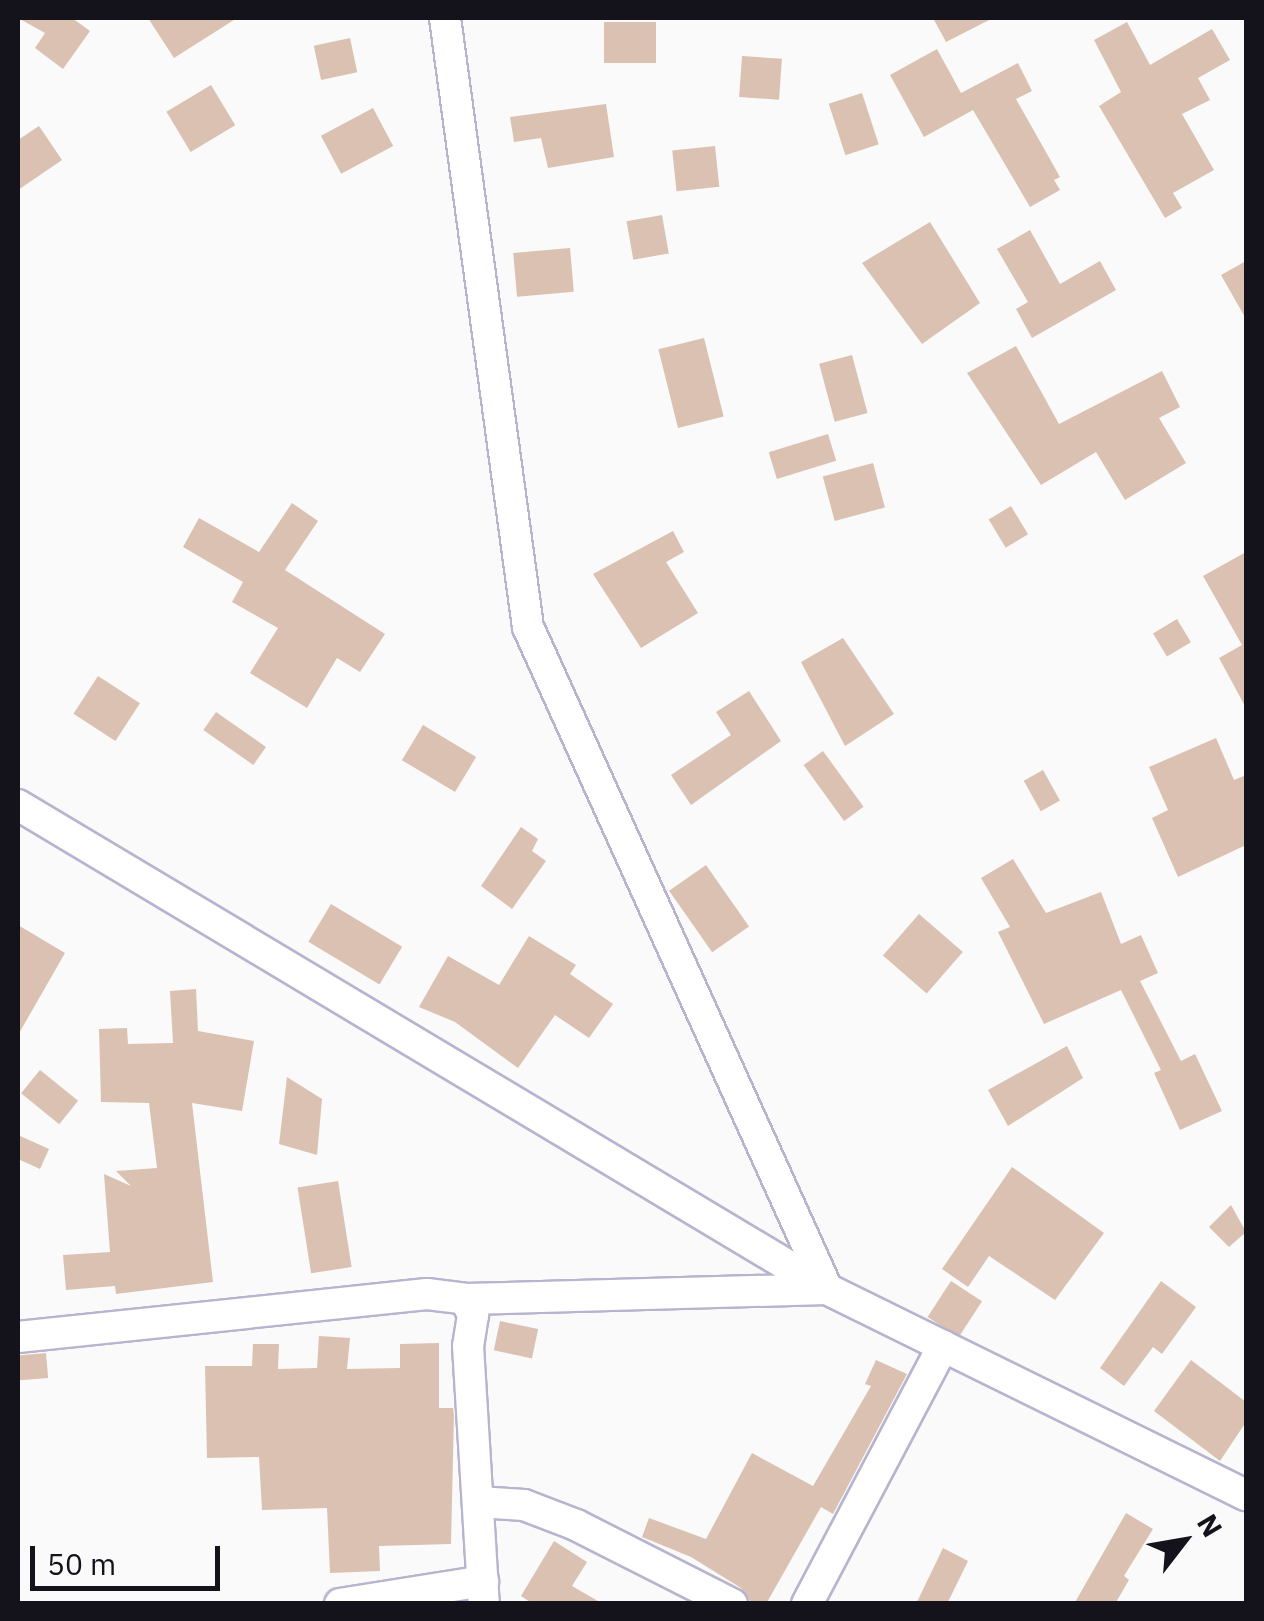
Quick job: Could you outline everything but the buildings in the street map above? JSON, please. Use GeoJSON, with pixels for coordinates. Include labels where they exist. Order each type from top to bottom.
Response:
{"type":"FeatureCollection","features":[{"type":"Feature","properties":{"kind":"street"},"geometry":{"type":"LineString","coordinates":[[445,18],[528,628],[827,1289]]}},
{"type":"Feature","properties":{"kind":"street"},"geometry":{"type":"LineString","coordinates":[[18,805],[827,1289],[1246,1494]]}},
{"type":"Feature","properties":{"kind":"street"},"geometry":{"type":"LineString","coordinates":[[18,1338],[427,1294],[465,1299],[827,1289]]}},
{"type":"Feature","properties":{"kind":"street"},"geometry":{"type":"LineString","coordinates":[[340,1604],[483,1592],[468,1346],[473,1315],[465,1299]]}},
{"type":"Feature","properties":{"kind":"street"},"geometry":{"type":"LineString","coordinates":[[807,1604],[943,1346]]}},
{"type":"Feature","properties":{"kind":"street"},"geometry":{"type":"LineString","coordinates":[[478,1502],[524,1505],[732,1604]]}}]}
